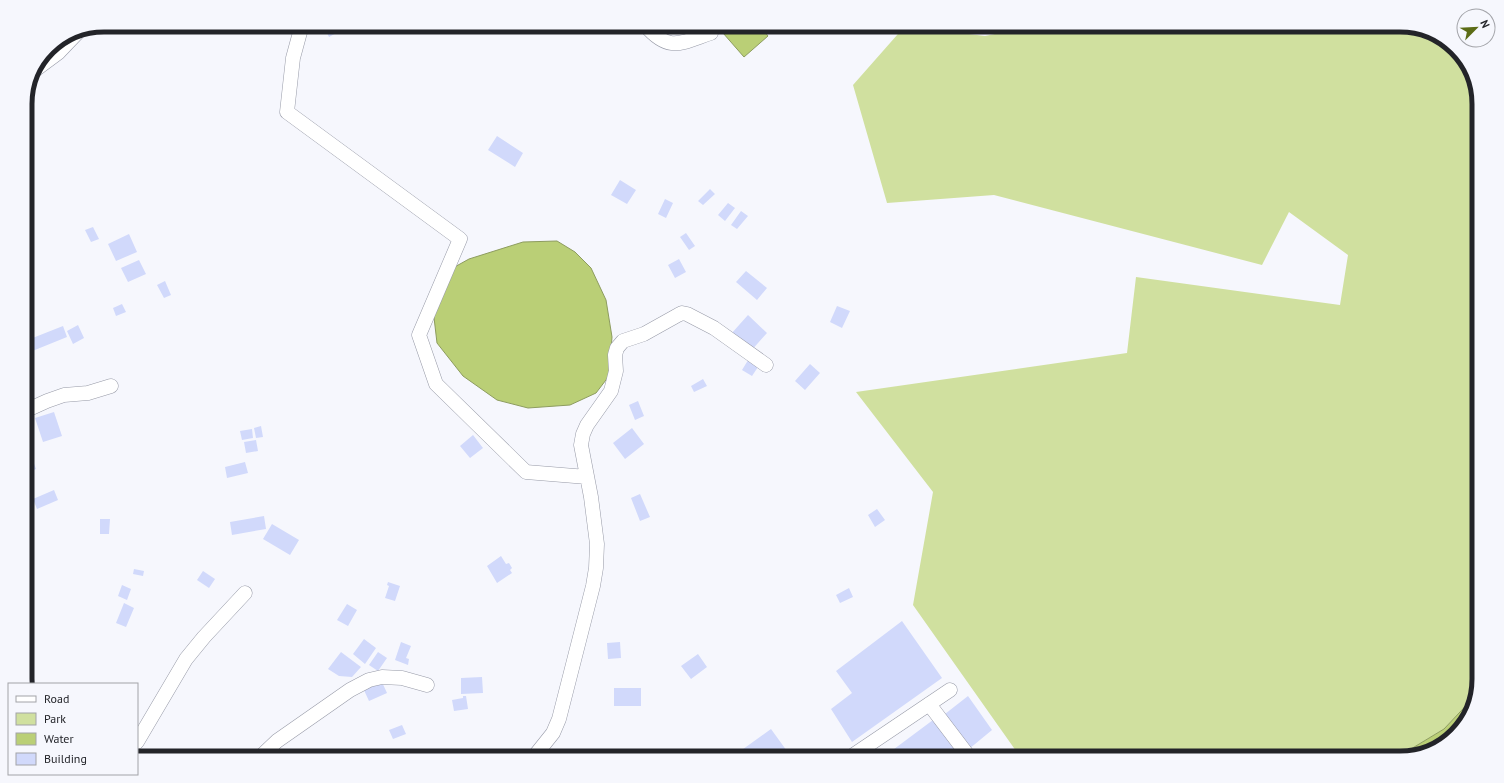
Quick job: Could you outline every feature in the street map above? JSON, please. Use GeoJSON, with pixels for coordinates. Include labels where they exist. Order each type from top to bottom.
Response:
{"type":"FeatureCollection","features":[{"type":"Feature","properties":{"kind":"street"},"geometry":{"type":"LineString","coordinates":[[300,32],[293,58],[287,112],[460,239],[419,335],[436,384],[526,472],[586,477]]}},
{"type":"Feature","properties":{"kind":"street"},"geometry":{"type":"LineString","coordinates":[[653,32],[664,42],[676,45],[711,33]]}},
{"type":"Feature","properties":{"kind":"street"},"geometry":{"type":"LineString","coordinates":[[539,751],[553,733],[559,719],[593,586],[596,568],[597,544],[591,498],[581,445],[583,434],[587,425],[611,391],[616,371],[616,348],[623,342],[644,334],[678,315],[687,314],[714,328],[766,365]]}},
{"type":"Feature","properties":{"kind":"street"},"geometry":{"type":"LineString","coordinates":[[32,408],[64,395],[88,393],[111,386]]}},
{"type":"Feature","properties":{"kind":"street"},"geometry":{"type":"LineString","coordinates":[[138,740],[186,659],[204,637],[245,593]]}},
{"type":"Feature","properties":{"kind":"street"},"geometry":{"type":"LineString","coordinates":[[267,751],[283,737],[350,690],[369,680],[382,677],[402,678],[427,685]]}},
{"type":"Feature","properties":{"kind":"street"},"geometry":{"type":"LineString","coordinates":[[859,751],[950,690]]}},
{"type":"Feature","properties":{"kind":"street"},"geometry":{"type":"LineString","coordinates":[[929,704],[965,751]]}},
{"type":"Feature","properties":{"kind":"green space"},"geometry":{"type":"Polygon","coordinates":[[[900,32],[953,32],[985,36],[1004,32],[1400,32],[1419,34],[1432,39],[1448,50],[1460,64],[1465,72],[1471,90],[1472,99],[1472,679],[1468,703],[1444,729],[1409,750],[1400,751],[1016,751],[913,605],[933,492],[856,392],[1127,353],[1136,277],[1340,305],[1348,255],[1289,212],[1262,265],[994,195],[887,203],[853,85],[900,32]]]}},
{"type":"Feature","properties":{"kind":"water"},"geometry":{"type":"Polygon","coordinates":[[[722,32],[765,32],[768,36],[744,57],[722,32]]]}},
{"type":"Feature","properties":{"kind":"water"},"geometry":{"type":"Polygon","coordinates":[[[557,241],[575,252],[591,268],[606,300],[612,337],[609,376],[596,393],[570,405],[528,408],[497,400],[463,376],[437,343],[433,309],[451,269],[469,259],[523,242],[557,241]]]}},
{"type":"Feature","properties":{"kind":"water"},"geometry":{"type":"Polygon","coordinates":[[[1468,703],[1460,719],[1444,736],[1428,746],[1409,750],[1444,729],[1468,703]]]}},
{"type":"Feature","properties":{"kind":"building"},"geometry":{"type":"Polygon","coordinates":[[[326,32],[338,32],[329,37],[326,32]]]}},
{"type":"Feature","properties":{"kind":"building"},"geometry":{"type":"Polygon","coordinates":[[[497,136],[523,153],[515,167],[488,150],[497,136]]]}},
{"type":"Feature","properties":{"kind":"building"},"geometry":{"type":"Polygon","coordinates":[[[620,180],[636,190],[627,204],[611,195],[620,180]]]}},
{"type":"Feature","properties":{"kind":"building"},"geometry":{"type":"Polygon","coordinates":[[[710,189],[715,194],[703,205],[698,201],[710,189]]]}},
{"type":"Feature","properties":{"kind":"building"},"geometry":{"type":"Polygon","coordinates":[[[665,199],[673,203],[666,218],[658,214],[665,199]]]}},
{"type":"Feature","properties":{"kind":"building"},"geometry":{"type":"Polygon","coordinates":[[[728,203],[735,208],[725,221],[718,215],[728,203]]]}},
{"type":"Feature","properties":{"kind":"building"},"geometry":{"type":"Polygon","coordinates":[[[741,211],[748,216],[737,229],[731,225],[741,211]]]}},
{"type":"Feature","properties":{"kind":"building"},"geometry":{"type":"Polygon","coordinates":[[[93,227],[99,239],[91,242],[85,230],[93,227]]]}},
{"type":"Feature","properties":{"kind":"building"},"geometry":{"type":"Polygon","coordinates":[[[686,233],[695,246],[689,250],[680,237],[686,233]]]}},
{"type":"Feature","properties":{"kind":"building"},"geometry":{"type":"Polygon","coordinates":[[[129,234],[137,252],[116,261],[108,244],[129,234]]]}},
{"type":"Feature","properties":{"kind":"building"},"geometry":{"type":"Polygon","coordinates":[[[679,259],[686,272],[675,278],[668,265],[679,259]]]}},
{"type":"Feature","properties":{"kind":"building"},"geometry":{"type":"Polygon","coordinates":[[[139,260],[146,274],[128,282],[121,268],[139,260]]]}},
{"type":"Feature","properties":{"kind":"building"},"geometry":{"type":"Polygon","coordinates":[[[746,271],[767,288],[757,300],[736,282],[746,271]]]}},
{"type":"Feature","properties":{"kind":"building"},"geometry":{"type":"Polygon","coordinates":[[[165,281],[171,295],[164,298],[157,285],[165,281]]]}},
{"type":"Feature","properties":{"kind":"building"},"geometry":{"type":"Polygon","coordinates":[[[122,304],[126,312],[116,316],[113,308],[122,304]]]}},
{"type":"Feature","properties":{"kind":"building"},"geometry":{"type":"Polygon","coordinates":[[[837,306],[850,311],[842,328],[830,322],[837,306]]]}},
{"type":"Feature","properties":{"kind":"building"},"geometry":{"type":"Polygon","coordinates":[[[748,315],[767,333],[750,352],[731,334],[748,315]]]}},
{"type":"Feature","properties":{"kind":"building"},"geometry":{"type":"Polygon","coordinates":[[[78,325],[84,338],[73,344],[67,331],[78,325]]]}},
{"type":"Feature","properties":{"kind":"building"},"geometry":{"type":"Polygon","coordinates":[[[63,326],[67,337],[32,351],[32,338],[63,326]]]}},
{"type":"Feature","properties":{"kind":"building"},"geometry":{"type":"Polygon","coordinates":[[[750,357],[760,364],[752,376],[742,370],[750,357]]]}},
{"type":"Feature","properties":{"kind":"building"},"geometry":{"type":"Polygon","coordinates":[[[810,364],[820,373],[805,390],[795,381],[810,364]]]}},
{"type":"Feature","properties":{"kind":"building"},"geometry":{"type":"Polygon","coordinates":[[[703,379],[707,386],[694,392],[691,386],[703,379]]]}},
{"type":"Feature","properties":{"kind":"building"},"geometry":{"type":"Polygon","coordinates":[[[638,401],[644,416],[635,420],[629,405],[638,401]]]}},
{"type":"Feature","properties":{"kind":"building"},"geometry":{"type":"Polygon","coordinates":[[[54,412],[62,436],[43,442],[35,418],[54,412]]]}},
{"type":"Feature","properties":{"kind":"building"},"geometry":{"type":"Polygon","coordinates":[[[261,426],[263,437],[256,438],[254,428],[261,426]]]}},
{"type":"Feature","properties":{"kind":"building"},"geometry":{"type":"Polygon","coordinates":[[[632,428],[644,444],[625,459],[613,443],[632,428]]]}},
{"type":"Feature","properties":{"kind":"building"},"geometry":{"type":"Polygon","coordinates":[[[252,429],[253,438],[242,440],[240,431],[252,429]]]}},
{"type":"Feature","properties":{"kind":"building"},"geometry":{"type":"Polygon","coordinates":[[[473,435],[483,448],[470,458],[460,446],[473,435]]]}},
{"type":"Feature","properties":{"kind":"building"},"geometry":{"type":"Polygon","coordinates":[[[256,440],[258,451],[246,453],[244,442],[256,440]]]}},
{"type":"Feature","properties":{"kind":"building"},"geometry":{"type":"Polygon","coordinates":[[[32,458],[36,469],[32,471],[32,458]]]}},
{"type":"Feature","properties":{"kind":"building"},"geometry":{"type":"Polygon","coordinates":[[[245,462],[248,473],[227,478],[225,467],[245,462]]]}},
{"type":"Feature","properties":{"kind":"building"},"geometry":{"type":"Polygon","coordinates":[[[54,490],[58,500],[37,509],[33,499],[54,490]]]}},
{"type":"Feature","properties":{"kind":"building"},"geometry":{"type":"Polygon","coordinates":[[[640,494],[650,517],[640,521],[631,498],[640,494]]]}},
{"type":"Feature","properties":{"kind":"building"},"geometry":{"type":"Polygon","coordinates":[[[877,509],[885,520],[875,527],[868,515],[877,509]]]}},
{"type":"Feature","properties":{"kind":"building"},"geometry":{"type":"Polygon","coordinates":[[[264,516],[266,529],[232,535],[230,522],[264,516]]]}},
{"type":"Feature","properties":{"kind":"building"},"geometry":{"type":"Polygon","coordinates":[[[100,519],[110,519],[109,534],[100,534],[100,519]]]}},
{"type":"Feature","properties":{"kind":"building"},"geometry":{"type":"Polygon","coordinates":[[[272,524],[299,540],[290,555],[263,539],[272,524]]]}},
{"type":"Feature","properties":{"kind":"building"},"geometry":{"type":"Polygon","coordinates":[[[501,556],[506,564],[509,563],[512,568],[510,570],[512,573],[497,583],[487,566],[501,556]]]}},
{"type":"Feature","properties":{"kind":"building"},"geometry":{"type":"Polygon","coordinates":[[[134,569],[144,571],[143,576],[133,574],[134,569]]]}},
{"type":"Feature","properties":{"kind":"building"},"geometry":{"type":"Polygon","coordinates":[[[203,571],[215,579],[209,588],[197,580],[203,571]]]}},
{"type":"Feature","properties":{"kind":"building"},"geometry":{"type":"Polygon","coordinates":[[[388,582],[400,586],[395,601],[385,598],[389,586],[387,585],[388,582]]]}},
{"type":"Feature","properties":{"kind":"building"},"geometry":{"type":"Polygon","coordinates":[[[122,585],[131,589],[127,600],[118,596],[122,585]]]}},
{"type":"Feature","properties":{"kind":"building"},"geometry":{"type":"Polygon","coordinates":[[[849,588],[853,597],[840,603],[836,595],[849,588]]]}},
{"type":"Feature","properties":{"kind":"building"},"geometry":{"type":"Polygon","coordinates":[[[124,603],[134,608],[126,627],[116,623],[124,603]]]}},
{"type":"Feature","properties":{"kind":"building"},"geometry":{"type":"Polygon","coordinates":[[[347,604],[357,610],[348,626],[337,620],[347,604]]]}},
{"type":"Feature","properties":{"kind":"building"},"geometry":{"type":"Polygon","coordinates":[[[902,621],[942,678],[852,742],[831,709],[852,693],[836,671],[902,621]]]}},
{"type":"Feature","properties":{"kind":"building"},"geometry":{"type":"Polygon","coordinates":[[[364,639],[376,648],[365,664],[353,654],[364,639]]]}},
{"type":"Feature","properties":{"kind":"building"},"geometry":{"type":"Polygon","coordinates":[[[401,642],[411,646],[406,658],[409,659],[408,665],[395,660],[401,642]]]}},
{"type":"Feature","properties":{"kind":"building"},"geometry":{"type":"Polygon","coordinates":[[[620,642],[621,658],[608,659],[607,643],[620,642]]]}},
{"type":"Feature","properties":{"kind":"building"},"geometry":{"type":"Polygon","coordinates":[[[341,652],[361,667],[352,677],[339,676],[328,669],[341,652]]]}},
{"type":"Feature","properties":{"kind":"building"},"geometry":{"type":"Polygon","coordinates":[[[378,652],[387,658],[378,671],[369,665],[378,652]]]}},
{"type":"Feature","properties":{"kind":"building"},"geometry":{"type":"Polygon","coordinates":[[[698,654],[707,667],[691,679],[681,666],[698,654]]]}},
{"type":"Feature","properties":{"kind":"building"},"geometry":{"type":"Polygon","coordinates":[[[482,677],[483,693],[461,694],[461,678],[482,677]]]}},
{"type":"Feature","properties":{"kind":"building"},"geometry":{"type":"Polygon","coordinates":[[[381,680],[387,693],[369,701],[363,688],[381,680]]]}},
{"type":"Feature","properties":{"kind":"building"},"geometry":{"type":"Polygon","coordinates":[[[614,688],[641,688],[641,706],[614,706],[614,688]]]}},
{"type":"Feature","properties":{"kind":"building"},"geometry":{"type":"Polygon","coordinates":[[[463,696],[466,696],[468,709],[454,711],[452,700],[463,698],[463,696]]]}},
{"type":"Feature","properties":{"kind":"building"},"geometry":{"type":"Polygon","coordinates":[[[968,696],[992,730],[969,749],[945,714],[968,696]]]}},
{"type":"Feature","properties":{"kind":"building"},"geometry":{"type":"Polygon","coordinates":[[[933,720],[956,751],[891,751],[933,720]]]}},
{"type":"Feature","properties":{"kind":"building"},"geometry":{"type":"Polygon","coordinates":[[[402,725],[406,734],[393,739],[389,730],[402,725]]]}},
{"type":"Feature","properties":{"kind":"building"},"geometry":{"type":"Polygon","coordinates":[[[771,729],[787,751],[740,751],[771,729]]]}}]}
